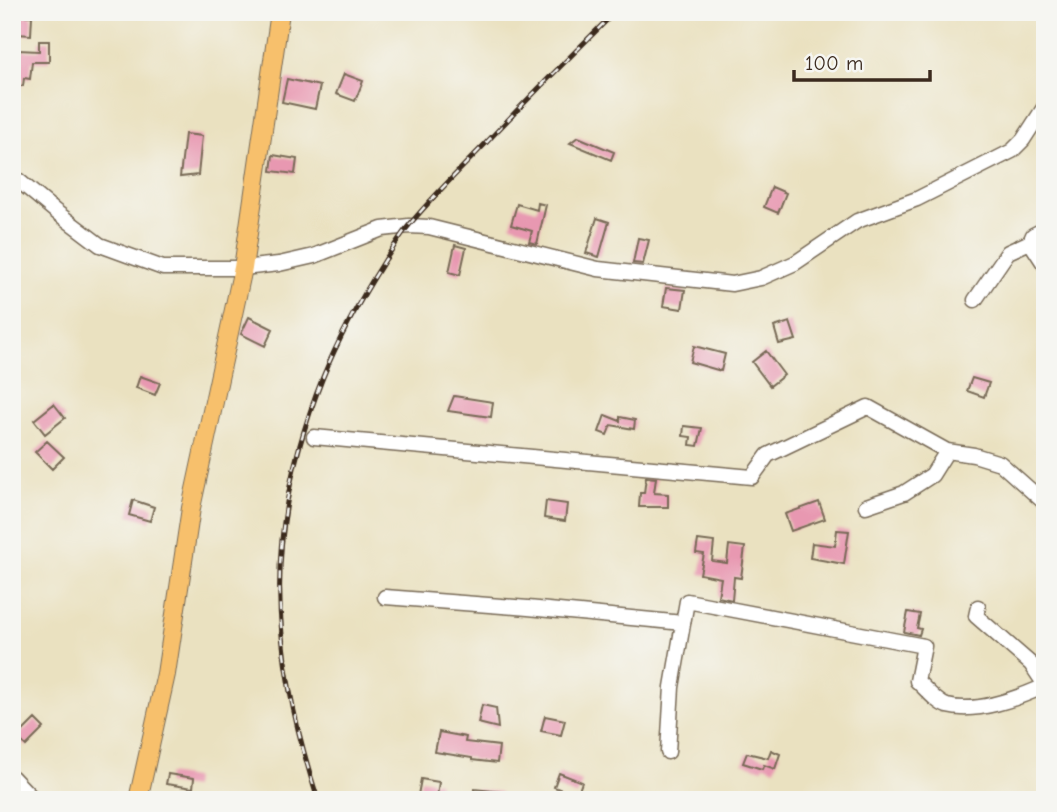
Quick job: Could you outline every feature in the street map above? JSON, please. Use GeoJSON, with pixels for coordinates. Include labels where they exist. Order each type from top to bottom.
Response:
{"type":"FeatureCollection","features":[{"type":"Feature","properties":{"kind":"main road"},"geometry":{"type":"LineString","coordinates":[[138,800],[166,674],[191,508],[243,268],[280,12]]}},
{"type":"Feature","properties":{"kind":"street"},"geometry":{"type":"LineString","coordinates":[[12,175],[100,245],[163,268],[243,268],[279,264],[314,256],[382,229],[409,226],[429,227],[598,269],[732,284],[761,278],[795,263],[857,221],[917,199],[1012,151],[1023,140],[1045,106]]}},
{"type":"Feature","properties":{"kind":"street"},"geometry":{"type":"LineString","coordinates":[[975,300],[1008,252],[1030,242],[1033,235],[1045,229]]}},
{"type":"Feature","properties":{"kind":"street"},"geometry":{"type":"LineString","coordinates":[[1030,242],[1045,265]]}},
{"type":"Feature","properties":{"kind":"street"},"geometry":{"type":"LineString","coordinates":[[314,437],[752,477],[768,455],[869,407],[947,451],[1000,463],[1045,503]]}},
{"type":"Feature","properties":{"kind":"street"},"geometry":{"type":"LineString","coordinates":[[866,506],[904,493],[932,475],[947,451]]}},
{"type":"Feature","properties":{"kind":"street"},"geometry":{"type":"LineString","coordinates":[[385,597],[683,624]]}},
{"type":"Feature","properties":{"kind":"street"},"geometry":{"type":"LineString","coordinates":[[668,752],[672,687],[687,601],[924,646],[917,681],[945,706],[973,707],[1013,700],[1045,686],[1031,663],[976,616],[978,607]]}},
{"type":"Feature","properties":{"kind":"street"},"geometry":{"type":"LineString","coordinates":[[13,779],[34,800]]}},
{"type":"Feature","properties":{"kind":"building"},"geometry":{"type":"Polygon","coordinates":[[[18,15],[32,16],[31,35],[17,34],[18,15]]]}},
{"type":"Feature","properties":{"kind":"building"},"geometry":{"type":"Polygon","coordinates":[[[39,41],[49,41],[49,62],[32,62],[30,79],[24,78],[23,86],[15,86],[18,50],[39,51],[39,41]]]}},
{"type":"Feature","properties":{"kind":"building"},"geometry":{"type":"Polygon","coordinates":[[[344,74],[363,81],[355,101],[336,94],[344,74]]]}},
{"type":"Feature","properties":{"kind":"building"},"geometry":{"type":"Polygon","coordinates":[[[287,79],[320,86],[315,109],[282,102],[287,79]]]}},
{"type":"Feature","properties":{"kind":"building"},"geometry":{"type":"Polygon","coordinates":[[[185,134],[202,136],[198,175],[180,177],[185,134]]]}},
{"type":"Feature","properties":{"kind":"building"},"geometry":{"type":"Polygon","coordinates":[[[578,137],[614,152],[611,160],[570,143],[578,137]]]}},
{"type":"Feature","properties":{"kind":"building"},"geometry":{"type":"Polygon","coordinates":[[[273,155],[297,159],[295,174],[271,171],[273,155]]]}},
{"type":"Feature","properties":{"kind":"building"},"geometry":{"type":"Polygon","coordinates":[[[772,187],[786,193],[778,213],[764,207],[772,187]]]}},
{"type":"Feature","properties":{"kind":"building"},"geometry":{"type":"Polygon","coordinates":[[[538,203],[546,205],[537,244],[529,242],[532,231],[511,225],[517,204],[537,210],[538,203]]]}},
{"type":"Feature","properties":{"kind":"building"},"geometry":{"type":"Polygon","coordinates":[[[597,218],[609,222],[599,257],[586,253],[597,218]]]}},
{"type":"Feature","properties":{"kind":"building"},"geometry":{"type":"Polygon","coordinates":[[[638,238],[649,240],[643,264],[633,263],[638,238]]]}},
{"type":"Feature","properties":{"kind":"building"},"geometry":{"type":"Polygon","coordinates":[[[455,245],[466,248],[460,275],[449,272],[455,245]]]}},
{"type":"Feature","properties":{"kind":"building"},"geometry":{"type":"Polygon","coordinates":[[[666,288],[685,290],[682,309],[663,306],[666,288]]]}},
{"type":"Feature","properties":{"kind":"building"},"geometry":{"type":"Polygon","coordinates":[[[249,317],[273,329],[265,346],[241,334],[249,317]]]}},
{"type":"Feature","properties":{"kind":"building"},"geometry":{"type":"Polygon","coordinates":[[[790,322],[796,340],[779,344],[774,327],[790,322]]]}},
{"type":"Feature","properties":{"kind":"building"},"geometry":{"type":"Polygon","coordinates":[[[694,346],[725,354],[721,371],[690,362],[694,346]]]}},
{"type":"Feature","properties":{"kind":"building"},"geometry":{"type":"Polygon","coordinates":[[[766,351],[784,375],[770,386],[752,362],[766,351]]]}},
{"type":"Feature","properties":{"kind":"building"},"geometry":{"type":"Polygon","coordinates":[[[140,376],[160,383],[155,395],[136,388],[140,376]]]}},
{"type":"Feature","properties":{"kind":"building"},"geometry":{"type":"Polygon","coordinates":[[[972,378],[989,383],[984,397],[967,391],[972,378]]]}},
{"type":"Feature","properties":{"kind":"building"},"geometry":{"type":"Polygon","coordinates":[[[454,396],[493,402],[491,417],[448,411],[454,396]]]}},
{"type":"Feature","properties":{"kind":"building"},"geometry":{"type":"Polygon","coordinates":[[[54,404],[65,418],[45,434],[34,420],[54,404]]]}},
{"type":"Feature","properties":{"kind":"building"},"geometry":{"type":"Polygon","coordinates":[[[605,415],[620,421],[620,417],[635,420],[634,429],[611,425],[607,435],[599,432],[605,415]]]}},
{"type":"Feature","properties":{"kind":"building"},"geometry":{"type":"Polygon","coordinates":[[[684,426],[702,428],[698,446],[690,445],[691,437],[683,436],[684,426]]]}},
{"type":"Feature","properties":{"kind":"building"},"geometry":{"type":"Polygon","coordinates":[[[47,441],[64,457],[52,469],[35,452],[47,441]]]}},
{"type":"Feature","properties":{"kind":"building"},"geometry":{"type":"Polygon","coordinates":[[[646,477],[656,478],[654,493],[668,494],[668,507],[639,507],[640,493],[644,493],[646,477]]]}},
{"type":"Feature","properties":{"kind":"building"},"geometry":{"type":"Polygon","coordinates":[[[133,500],[154,507],[150,521],[129,515],[133,500]]]}},
{"type":"Feature","properties":{"kind":"building"},"geometry":{"type":"Polygon","coordinates":[[[546,501],[567,504],[565,521],[544,518],[546,501]]]}},
{"type":"Feature","properties":{"kind":"building"},"geometry":{"type":"Polygon","coordinates":[[[819,502],[825,519],[791,531],[785,514],[819,502]]]}},
{"type":"Feature","properties":{"kind":"building"},"geometry":{"type":"Polygon","coordinates":[[[837,530],[849,531],[844,564],[810,558],[812,543],[835,546],[837,530]]]}},
{"type":"Feature","properties":{"kind":"building"},"geometry":{"type":"Polygon","coordinates":[[[698,540],[714,542],[712,561],[727,563],[729,545],[745,547],[741,578],[734,577],[732,600],[718,597],[721,578],[700,574],[704,554],[696,553],[698,540]]]}},
{"type":"Feature","properties":{"kind":"building"},"geometry":{"type":"Polygon","coordinates":[[[908,612],[920,614],[917,628],[921,629],[919,635],[904,632],[908,612]]]}},
{"type":"Feature","properties":{"kind":"building"},"geometry":{"type":"Polygon","coordinates":[[[482,705],[496,708],[498,728],[478,723],[482,705]]]}},
{"type":"Feature","properties":{"kind":"building"},"geometry":{"type":"Polygon","coordinates":[[[545,716],[565,720],[561,735],[541,731],[545,716]]]}},
{"type":"Feature","properties":{"kind":"building"},"geometry":{"type":"Polygon","coordinates":[[[35,719],[44,728],[26,746],[17,737],[35,719]]]}},
{"type":"Feature","properties":{"kind":"building"},"geometry":{"type":"Polygon","coordinates":[[[439,732],[466,737],[465,742],[499,746],[497,763],[435,752],[439,732]]]}},
{"type":"Feature","properties":{"kind":"building"},"geometry":{"type":"Polygon","coordinates":[[[771,750],[780,754],[775,769],[764,765],[762,769],[743,763],[747,753],[768,758],[771,750]]]}},
{"type":"Feature","properties":{"kind":"building"},"geometry":{"type":"Polygon","coordinates":[[[559,773],[582,782],[577,796],[554,787],[559,773]]]}},
{"type":"Feature","properties":{"kind":"building"},"geometry":{"type":"Polygon","coordinates":[[[168,774],[194,778],[193,788],[166,784],[168,774]]]}},
{"type":"Feature","properties":{"kind":"building"},"geometry":{"type":"Polygon","coordinates":[[[421,779],[439,782],[437,797],[418,795],[421,779]]]}},
{"type":"Feature","properties":{"kind":"building"},"geometry":{"type":"Polygon","coordinates":[[[474,789],[501,792],[500,800],[473,800],[474,789]]]}},
{"type":"Feature","properties":{"kind":"railway"},"geometry":{"type":"LineString","coordinates":[[318,800],[290,690],[282,638],[280,587],[282,537],[290,485],[323,377],[359,303],[406,229],[444,186],[615,12]]}}]}
